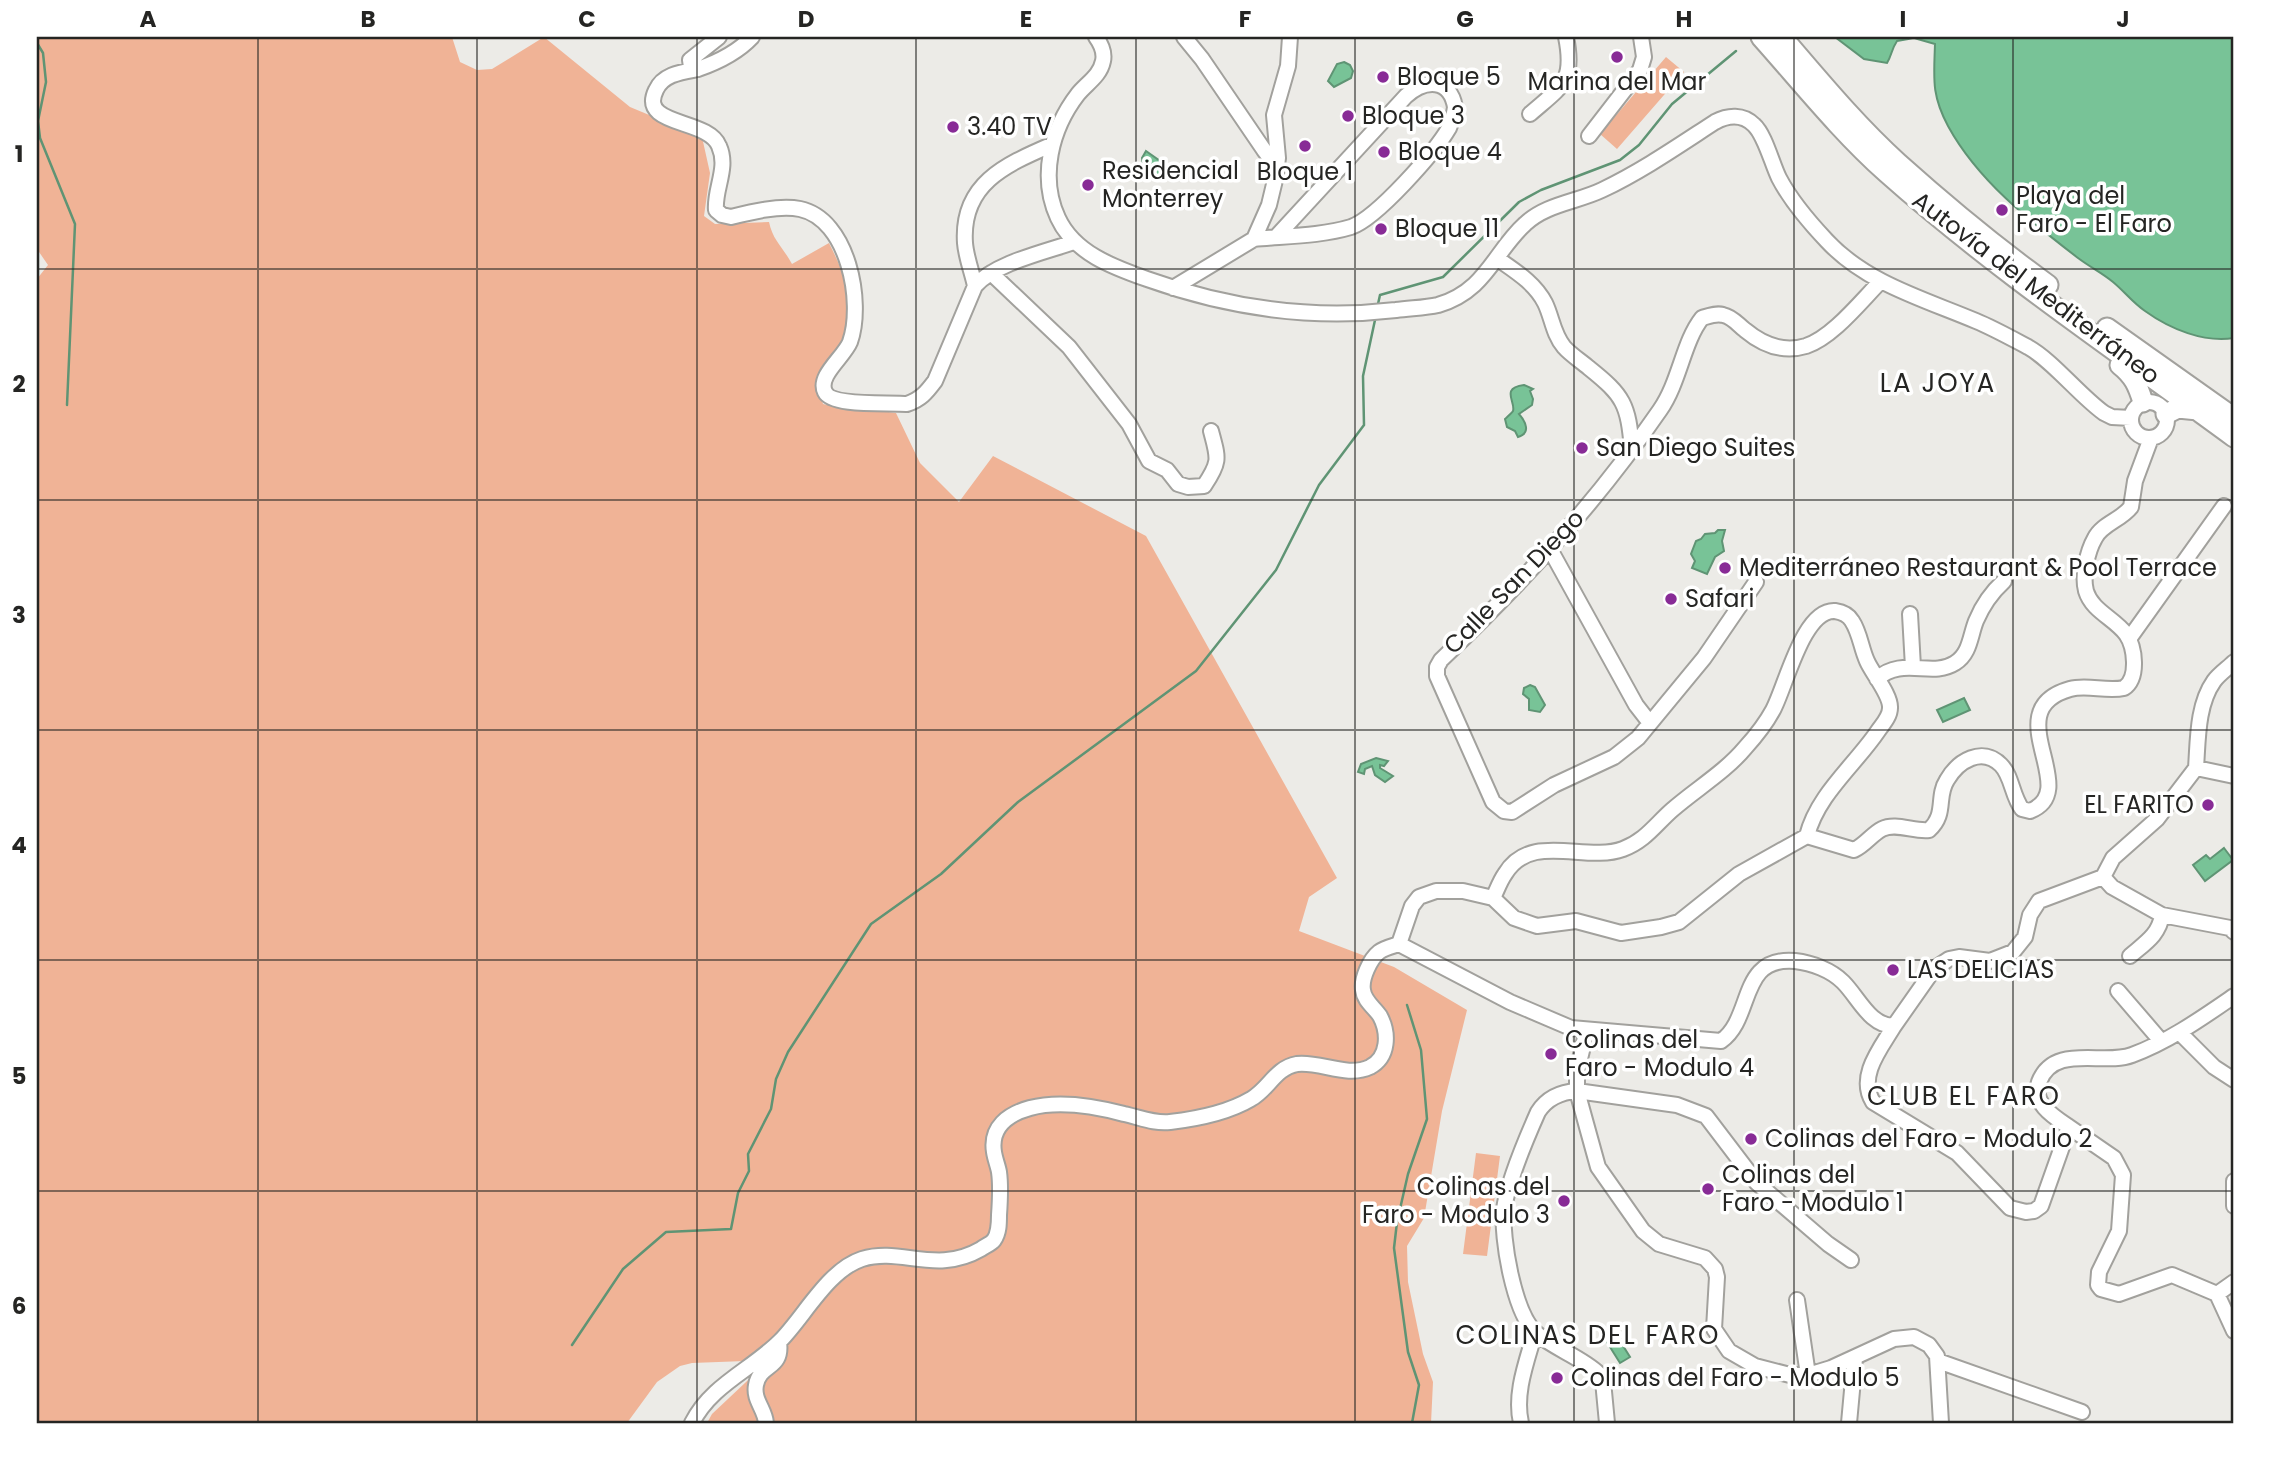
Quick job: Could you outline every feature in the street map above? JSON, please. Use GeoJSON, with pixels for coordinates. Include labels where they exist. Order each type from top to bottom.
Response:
{"type":"FeatureCollection","features":[{"type":"Feature","properties":{"kind":"highway","name":"Autovía del Mediterráneo"},"geometry":{"type":"LineString","coordinates":[[1761,37],[1829,115],[1886,172],[1975,248],[2234,437]]}},
{"type":"Feature","properties":{"kind":"highway","name":"Autovía del Mediterráneo"},"geometry":{"type":"LineString","coordinates":[[1782,37],[1842,107],[1908,172],[2039,278],[2234,418]]}},
{"type":"Feature","properties":{"kind":"highway"},"geometry":{"type":"LineString","coordinates":[[1975,248],[2009,284],[2129,372],[2138,384],[2143,402]]}},
{"type":"Feature","properties":{"kind":"highway"},"geometry":{"type":"LineString","coordinates":[[2166,414],[2178,408],[2198,410]]}},
{"type":"Feature","properties":{"kind":"street"},"geometry":{"type":"LineString","coordinates":[[698,69],[691,67],[690,60],[719,37]]}},
{"type":"Feature","properties":{"kind":"street"},"geometry":{"type":"LineString","coordinates":[[752,37],[736,52],[698,69],[666,78],[654,92],[653,103],[655,111],[662,116],[701,129],[715,139],[720,147],[722,174],[715,203],[716,210],[722,215],[731,217],[798,209],[811,213],[831,230],[850,271],[855,291],[853,327],[845,352],[825,376],[823,386],[829,398],[836,401],[907,404],[926,395],[935,382],[975,286],[982,278],[1016,262],[1074,242]]}},
{"type":"Feature","properties":{"kind":"street"},"geometry":{"type":"LineString","coordinates":[[1097,37],[1103,48],[1103,60],[1097,75],[1077,95],[1051,145],[1048,172],[1058,219],[1074,242],[1101,260],[1173,288],[1196,296],[1261,309],[1299,313],[1367,313],[1438,305],[1474,286],[1522,226],[1535,215],[1598,192],[1641,170],[1715,122],[1725,117],[1736,117],[1746,119],[1756,126],[1780,179],[1798,208],[1855,267],[1881,282],[1979,322],[2032,349],[2104,413],[2112,417],[2130,418]]}},
{"type":"Feature","properties":{"kind":"street"},"geometry":{"type":"LineString","coordinates":[[1184,37],[1264,150],[1278,158]]}},
{"type":"Feature","properties":{"kind":"street"},"geometry":{"type":"LineString","coordinates":[[1254,239],[1269,205],[1278,158],[1274,116],[1288,66],[1290,37]]}},
{"type":"Feature","properties":{"kind":"street"},"geometry":{"type":"LineString","coordinates":[[1530,114],[1558,90],[1566,79],[1570,57],[1566,37]]}},
{"type":"Feature","properties":{"kind":"street"},"geometry":{"type":"LineString","coordinates":[[1589,136],[1640,70],[1644,57],[1641,37]]}},
{"type":"Feature","properties":{"kind":"street"},"geometry":{"type":"LineString","coordinates":[[1173,288],[1254,239],[1276,237],[1341,229],[1354,226],[1367,217],[1402,186],[1447,131],[1455,107],[1449,91],[1443,86],[1425,85],[1406,96],[1276,237]]}},
{"type":"Feature","properties":{"kind":"street"},"geometry":{"type":"LineString","coordinates":[[975,286],[965,245],[965,217],[979,190],[1007,164],[1051,145]]}},
{"type":"Feature","properties":{"kind":"street"},"geometry":{"type":"LineString","coordinates":[[1498,259],[1525,278],[1544,302],[1554,331],[1564,347],[1600,377],[1623,402],[1629,416],[1632,449]]}},
{"type":"Feature","properties":{"kind":"street"},"geometry":{"type":"LineString","coordinates":[[991,274],[1069,347],[1129,424],[1149,461],[1167,470],[1178,484],[1204,485],[1213,473],[1218,459],[1211,431]]}},
{"type":"Feature","properties":{"kind":"street","name":"Calle San Diego"},"geometry":{"type":"LineString","coordinates":[[1756,582],[1704,658],[1638,738],[1614,757],[1554,785],[1512,812],[1504,811],[1493,802],[1437,676],[1437,667],[1441,660],[1551,551],[1632,449],[1671,393],[1693,328],[1702,318],[1723,314],[1732,318],[1762,343],[1789,349],[1808,345],[1835,327],[1881,282]]}},
{"type":"Feature","properties":{"kind":"street"},"geometry":{"type":"LineString","coordinates":[[1399,944],[1412,906],[1419,897],[1449,890],[1493,898],[1514,918],[1537,926],[1576,921],[1622,933],[1661,928],[1679,922],[1739,874],[1807,836],[1854,850],[1882,829],[1897,827],[1929,830],[1939,818],[1947,780],[1975,755],[1983,755],[2002,766],[2019,806],[2025,810],[2034,809],[2045,796],[2049,780],[2038,726],[2040,709],[2050,698],[2071,688],[2119,689],[2128,686],[2134,674],[2129,639],[2090,599],[2084,582],[2095,537],[2131,507],[2135,481],[2151,438],[2164,429],[2166,414],[2163,409],[2154,402],[2143,402],[2134,408],[2130,418],[2136,433],[2151,438]]}},
{"type":"Feature","properties":{"kind":"street"},"geometry":{"type":"LineString","coordinates":[[2129,639],[2224,506]]}},
{"type":"Feature","properties":{"kind":"street"},"geometry":{"type":"LineString","coordinates":[[1551,551],[1636,705],[1650,723]]}},
{"type":"Feature","properties":{"kind":"street"},"geometry":{"type":"LineString","coordinates":[[1877,679],[1892,669],[1944,668],[1959,660],[1970,643],[1982,607],[2004,581]]}},
{"type":"Feature","properties":{"kind":"street"},"geometry":{"type":"LineString","coordinates":[[1493,898],[1506,872],[1521,858],[1556,849],[1608,853],[1640,842],[1670,811],[1744,750],[1772,712],[1798,648],[1816,618],[1823,612],[1840,612],[1852,620],[1866,660],[1890,708],[1888,717],[1856,762],[1829,792],[1811,821],[1807,836]]}},
{"type":"Feature","properties":{"kind":"street"},"geometry":{"type":"LineString","coordinates":[[1910,614],[1913,667]]}},
{"type":"Feature","properties":{"kind":"street"},"geometry":{"type":"LineString","coordinates":[[2103,877],[2113,858],[2157,819],[2196,768],[2199,726],[2207,693],[2215,680],[2234,662]]}},
{"type":"Feature","properties":{"kind":"street"},"geometry":{"type":"LineString","coordinates":[[2196,768],[2234,776]]}},
{"type":"Feature","properties":{"kind":"street"},"geometry":{"type":"LineString","coordinates":[[2103,877],[2112,887],[2162,915],[2233,926]]}},
{"type":"Feature","properties":{"kind":"street"},"geometry":{"type":"LineString","coordinates":[[2069,1127],[2041,1206],[2026,1212],[2010,1208],[1956,1153],[1881,1108],[1867,1093],[1869,1073],[1894,1026],[1934,970],[1942,963],[1959,957],[1990,961],[2013,952],[2025,937],[2030,915],[2039,901],[2103,877]]}},
{"type":"Feature","properties":{"kind":"street"},"geometry":{"type":"LineString","coordinates":[[2130,956],[2160,928],[2162,915]]}},
{"type":"Feature","properties":{"kind":"street"},"geometry":{"type":"LineString","coordinates":[[692,1423],[722,1385],[773,1347],[822,1289],[861,1259],[885,1257],[952,1261],[993,1242],[999,1230],[1000,1200],[999,1173],[993,1150],[994,1137],[999,1124],[1011,1115],[1030,1108],[1077,1105],[1152,1122],[1168,1123],[1215,1112],[1252,1099],[1286,1067],[1299,1064],[1361,1070],[1371,1066],[1380,1059],[1385,1049],[1386,1037],[1378,1013],[1365,997],[1362,988],[1365,973],[1378,952],[1399,944],[1510,1002],[1571,1028],[1721,1041],[1734,1028],[1753,981],[1761,970],[1769,964],[1784,961],[1815,965],[1829,972],[1842,982],[1878,1023],[1894,1026]]}},
{"type":"Feature","properties":{"kind":"street"},"geometry":{"type":"LineString","coordinates":[[2118,991],[2161,1041]]}},
{"type":"Feature","properties":{"kind":"street"},"geometry":{"type":"LineString","coordinates":[[2234,996],[2179,1032],[2128,1057],[2070,1059],[2052,1066],[2039,1082],[2039,1100],[2049,1113],[2114,1158],[2123,1175],[2119,1231],[2099,1272],[2098,1285],[2101,1289],[2119,1294],[2172,1275],[2217,1294],[2234,1331]]}},
{"type":"Feature","properties":{"kind":"street"},"geometry":{"type":"LineString","coordinates":[[1587,1030],[1577,1071],[1577,1091],[1598,1167],[1643,1231],[1659,1244],[1705,1258],[1715,1269],[1717,1277],[1713,1319],[1718,1338],[1729,1351],[1755,1366],[1790,1375],[1808,1375],[1831,1368],[1904,1336],[1913,1337],[1929,1345],[1938,1361],[1941,1423]]}},
{"type":"Feature","properties":{"kind":"street"},"geometry":{"type":"LineString","coordinates":[[2179,1032],[2214,1067],[2234,1080]]}},
{"type":"Feature","properties":{"kind":"street"},"geometry":{"type":"LineString","coordinates":[[1607,1423],[1603,1381],[1599,1374],[1535,1332],[1514,1289],[1505,1235],[1504,1209],[1538,1112],[1544,1103],[1565,1092],[1577,1091],[1677,1105],[1706,1116],[1757,1183],[1828,1244],[1851,1260]]}},
{"type":"Feature","properties":{"kind":"street"},"geometry":{"type":"LineString","coordinates":[[2234,1181],[2234,1206]]}},
{"type":"Feature","properties":{"kind":"street"},"geometry":{"type":"LineString","coordinates":[[2217,1294],[2234,1282]]}},
{"type":"Feature","properties":{"kind":"street"},"geometry":{"type":"LineString","coordinates":[[1797,1300],[1808,1375]]}},
{"type":"Feature","properties":{"kind":"street"},"geometry":{"type":"LineString","coordinates":[[1521,1423],[1518,1413],[1520,1391],[1535,1332]]}},
{"type":"Feature","properties":{"kind":"street"},"geometry":{"type":"LineString","coordinates":[[766,1423],[756,1399],[756,1384],[762,1373],[778,1359],[780,1354],[773,1347]]}},
{"type":"Feature","properties":{"kind":"street"},"geometry":{"type":"LineString","coordinates":[[1849,1423],[1855,1357]]}},
{"type":"Feature","properties":{"kind":"street"},"geometry":{"type":"LineString","coordinates":[[1938,1361],[2082,1412]]}},
{"type":"Feature","properties":{"kind":"shaded area"},"geometry":{"type":"Polygon","coordinates":[[[37,37],[452,37],[460,62],[477,70],[492,69],[544,37],[630,107],[702,137],[710,173],[704,216],[715,224],[769,222],[792,264],[829,243],[841,268],[850,307],[849,320],[838,349],[824,364],[819,375],[823,404],[896,413],[920,463],[959,502],[993,456],[1146,536],[1337,878],[1309,897],[1299,931],[1394,967],[1467,1010],[1442,1111],[1424,1218],[1407,1246],[1408,1282],[1423,1354],[1433,1382],[1431,1423],[707,1423],[712,1414],[763,1366],[745,1361],[680,1366],[657,1382],[627,1423],[37,1423],[37,279],[48,265],[37,249],[37,37]]]}},
{"type":"Feature","properties":{"kind":"shaded area"},"geometry":{"type":"Polygon","coordinates":[[[1835,37],[2234,37],[2234,338],[2199,336],[2176,329],[2155,318],[2006,199],[1974,165],[1948,126],[1935,86],[1935,44],[1914,38],[1897,41],[1887,63],[1864,59],[1835,37]]]}},
{"type":"Feature","properties":{"kind":"shaded area"},"geometry":{"type":"Polygon","coordinates":[[[1666,57],[1684,72],[1617,149],[1600,134],[1666,57]]]}},
{"type":"Feature","properties":{"kind":"shaded area"},"geometry":{"type":"Polygon","coordinates":[[[1344,62],[1350,65],[1353,71],[1351,78],[1334,87],[1328,81],[1337,64],[1344,62]]]}},
{"type":"Feature","properties":{"kind":"shaded area"},"geometry":{"type":"Polygon","coordinates":[[[1146,151],[1160,161],[1166,177],[1150,176],[1144,172],[1142,158],[1146,151]]]}},
{"type":"Feature","properties":{"kind":"shaded area"},"geometry":{"type":"Polygon","coordinates":[[[1524,385],[1533,389],[1530,391],[1533,399],[1532,405],[1519,414],[1526,430],[1518,437],[1515,431],[1507,427],[1505,419],[1513,411],[1511,392],[1524,385]]]}},
{"type":"Feature","properties":{"kind":"shaded area"},"geometry":{"type":"Polygon","coordinates":[[[1725,530],[1722,541],[1724,551],[1715,557],[1707,574],[1692,568],[1695,561],[1691,554],[1696,541],[1705,534],[1725,530]]]}},
{"type":"Feature","properties":{"kind":"shaded area"},"geometry":{"type":"Polygon","coordinates":[[[1530,685],[1535,687],[1545,705],[1540,712],[1529,710],[1529,699],[1523,694],[1524,688],[1530,685]]]}},
{"type":"Feature","properties":{"kind":"shaded area"},"geometry":{"type":"Polygon","coordinates":[[[1964,698],[1970,710],[1943,722],[1937,710],[1964,698]]]}},
{"type":"Feature","properties":{"kind":"shaded area"},"geometry":{"type":"Polygon","coordinates":[[[1376,758],[1388,761],[1384,766],[1380,765],[1380,768],[1393,776],[1385,782],[1375,775],[1372,766],[1365,769],[1364,774],[1358,772],[1361,764],[1376,758]]]}},
{"type":"Feature","properties":{"kind":"shaded area"},"geometry":{"type":"Polygon","coordinates":[[[2224,848],[2233,860],[2205,881],[2193,865],[2206,855],[2210,859],[2224,848]]]}},
{"type":"Feature","properties":{"kind":"shaded area"},"geometry":{"type":"Polygon","coordinates":[[[1476,1153],[1500,1156],[1487,1256],[1463,1254],[1476,1153]]]}},
{"type":"Feature","properties":{"kind":"shaded area"},"geometry":{"type":"Polygon","coordinates":[[[1615,1333],[1630,1357],[1620,1363],[1605,1339],[1615,1333]]]}},
{"type":"Feature","properties":{"kind":"waterway"},"geometry":{"type":"LineString","coordinates":[[37,43],[43,53],[46,82],[38,121],[40,138],[75,224],[67,405]]}},
{"type":"Feature","properties":{"kind":"waterway"},"geometry":{"type":"LineString","coordinates":[[1378,304],[1380,295],[1443,277],[1519,202],[1541,190],[1620,160],[1639,145],[1672,104],[1736,51]]}},
{"type":"Feature","properties":{"kind":"waterway"},"geometry":{"type":"LineString","coordinates":[[572,1345],[623,1269],[666,1232],[731,1229],[738,1193],[749,1171],[748,1154],[771,1109],[776,1079],[788,1052],[871,924],[941,874],[1018,802],[1196,671],[1276,570],[1319,485],[1364,425],[1363,376],[1375,320]]}},
{"type":"Feature","properties":{"kind":"waterway"},"geometry":{"type":"LineString","coordinates":[[1407,1005],[1421,1050],[1427,1119],[1408,1174],[1394,1248],[1408,1352],[1419,1385],[1412,1423]]}},
{"type":"Feature","properties":{"kind":"place","name":"Marina del Mar"},"geometry":{"type":"Point","coordinates":[1617,57]}},
{"type":"Feature","properties":{"kind":"place","name":"Bloque 5"},"geometry":{"type":"Point","coordinates":[1383,77]}},
{"type":"Feature","properties":{"kind":"place","name":"Bloque 3"},"geometry":{"type":"Point","coordinates":[1348,116]}},
{"type":"Feature","properties":{"kind":"place","name":"3.40 TV"},"geometry":{"type":"Point","coordinates":[953,127]}},
{"type":"Feature","properties":{"kind":"place","name":"Bloque 1"},"geometry":{"type":"Point","coordinates":[1305,146]}},
{"type":"Feature","properties":{"kind":"place","name":"Bloque 4"},"geometry":{"type":"Point","coordinates":[1384,152]}},
{"type":"Feature","properties":{"kind":"place","name":"Residencial Monterrey"},"geometry":{"type":"Point","coordinates":[1088,185]}},
{"type":"Feature","properties":{"kind":"place","name":"Playa del Faro - El Faro"},"geometry":{"type":"Point","coordinates":[2002,210]}},
{"type":"Feature","properties":{"kind":"place","name":"Bloque 11"},"geometry":{"type":"Point","coordinates":[1381,229]}},
{"type":"Feature","properties":{"kind":"place","name":"San Diego Suites"},"geometry":{"type":"Point","coordinates":[1582,448]}},
{"type":"Feature","properties":{"kind":"place","name":"Mediterráneo Restaurant & Pool Terrace"},"geometry":{"type":"Point","coordinates":[1725,568]}},
{"type":"Feature","properties":{"kind":"place","name":"Safari"},"geometry":{"type":"Point","coordinates":[1671,599]}},
{"type":"Feature","properties":{"kind":"place","name":"EL FARITO"},"geometry":{"type":"Point","coordinates":[2208,805]}},
{"type":"Feature","properties":{"kind":"place","name":"LAS DELICIAS"},"geometry":{"type":"Point","coordinates":[1893,970]}},
{"type":"Feature","properties":{"kind":"place","name":"Colinas del Faro - Modulo 4"},"geometry":{"type":"Point","coordinates":[1551,1054]}},
{"type":"Feature","properties":{"kind":"place","name":"Colinas del Faro - Modulo 2"},"geometry":{"type":"Point","coordinates":[1751,1139]}},
{"type":"Feature","properties":{"kind":"place","name":"Colinas del Faro - Modulo 1"},"geometry":{"type":"Point","coordinates":[1708,1189]}},
{"type":"Feature","properties":{"kind":"place","name":"Colinas del Faro - Modulo 3"},"geometry":{"type":"Point","coordinates":[1564,1201]}},
{"type":"Feature","properties":{"kind":"place","name":"Colinas del Faro - Modulo 5"},"geometry":{"type":"Point","coordinates":[1557,1378]}},
{"type":"Feature","properties":{"kind":"district","name":"LA JOYA"},"geometry":{"type":"Point","coordinates":[1938,383]}},
{"type":"Feature","properties":{"kind":"district","name":"CLUB EL FARO"},"geometry":{"type":"Point","coordinates":[1964,1096]}},
{"type":"Feature","properties":{"kind":"district","name":"COLINAS DEL FARO"},"geometry":{"type":"Point","coordinates":[1588,1335]}}]}
